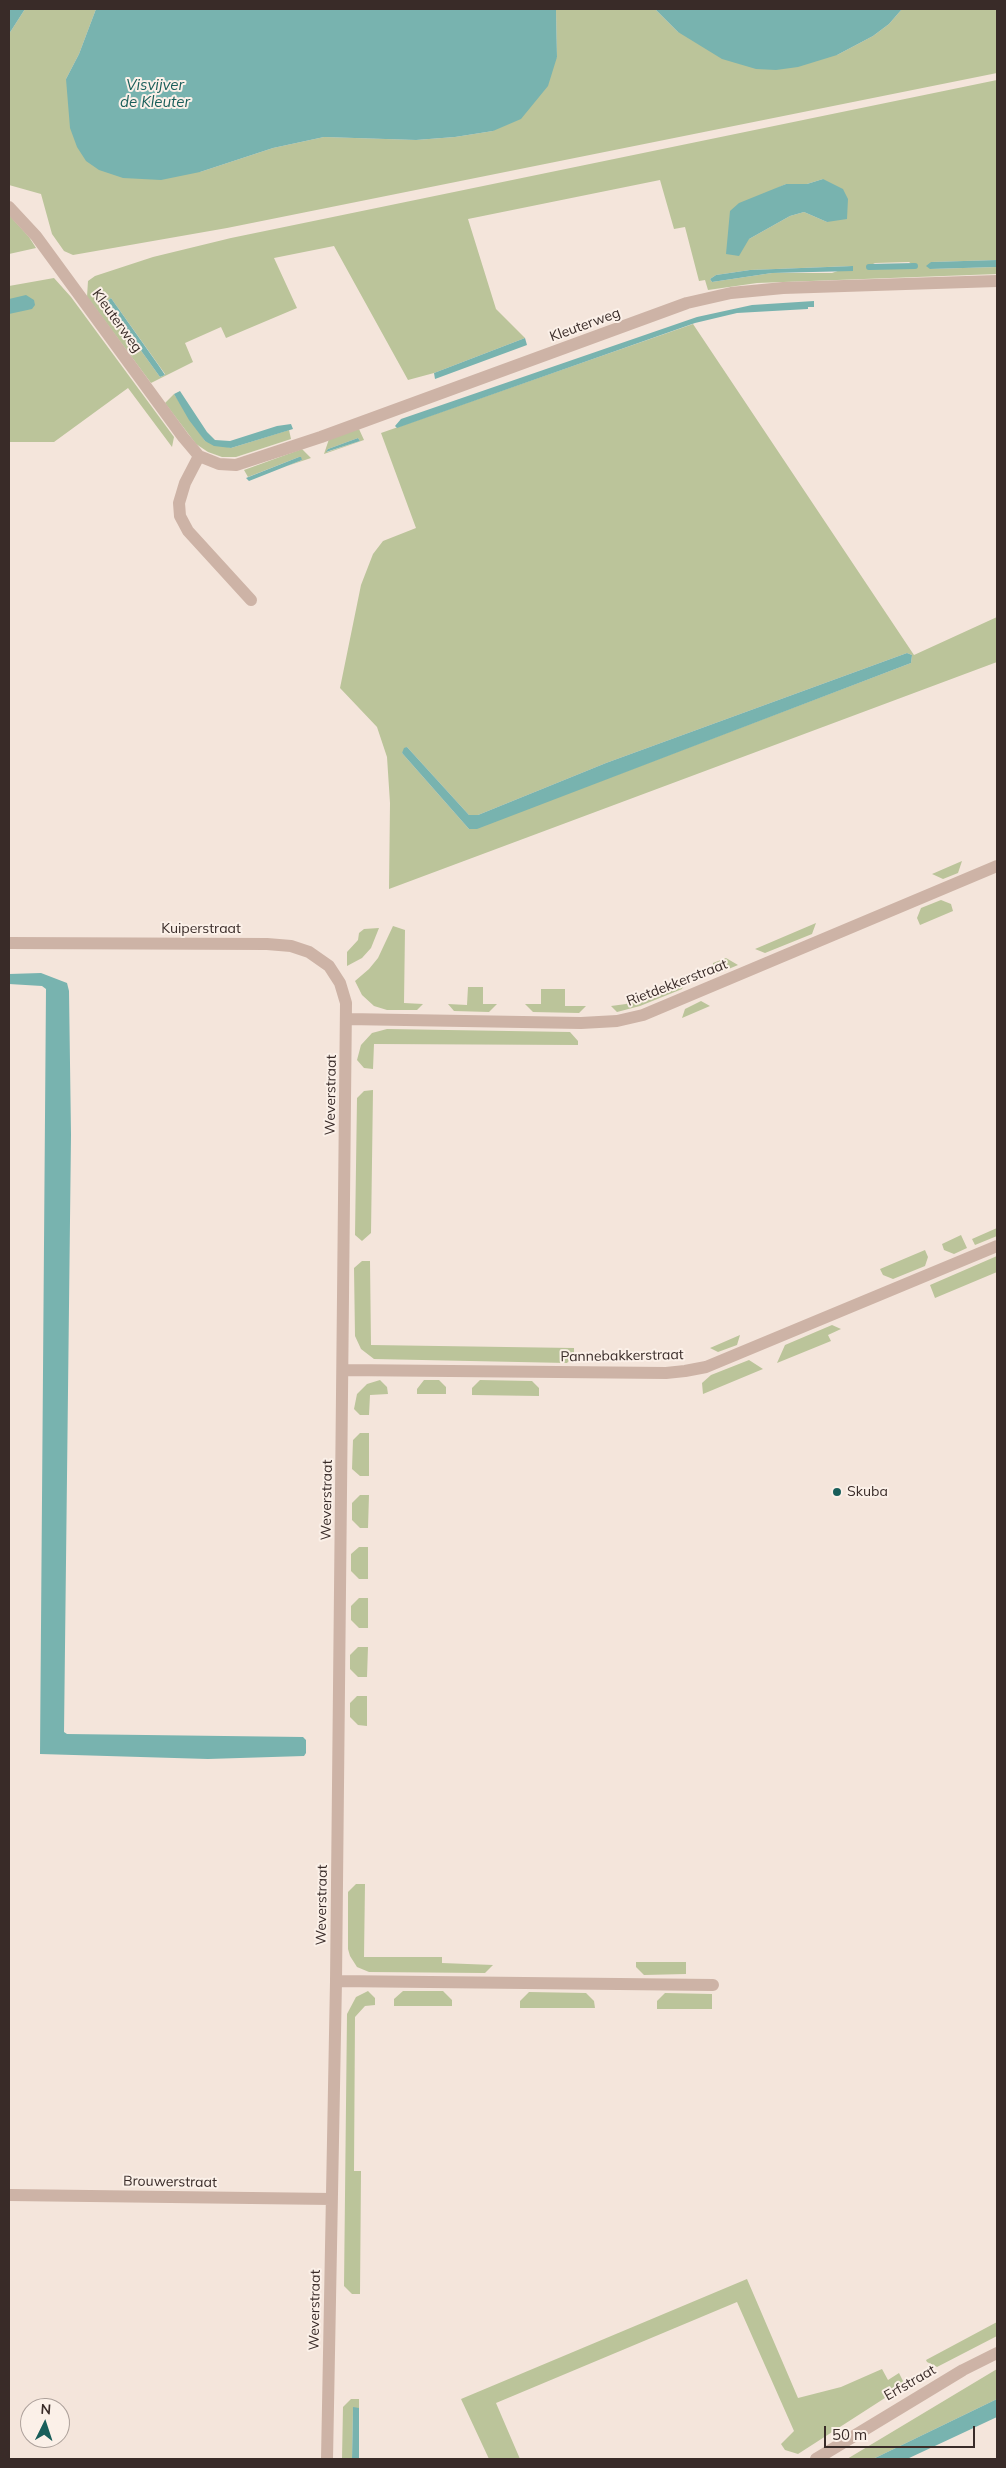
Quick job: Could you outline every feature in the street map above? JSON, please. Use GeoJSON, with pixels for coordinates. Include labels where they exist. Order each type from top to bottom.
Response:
{"type":"FeatureCollection","features":[{"type":"Feature","properties":{"kind":"street","name":"Kleuterweg"},"geometry":{"type":"LineString","coordinates":[[9,207],[36,236],[199,456],[220,464],[236,465],[321,437],[687,304],[731,293],[783,288],[997,281]]}},
{"type":"Feature","properties":{"kind":"street"},"geometry":{"type":"LineString","coordinates":[[199,456],[185,483],[179,503],[180,516],[188,531],[251,600]]}},
{"type":"Feature","properties":{"kind":"street","name":"Rietdekkerstraat"},"geometry":{"type":"LineString","coordinates":[[347,1020],[581,1023],[616,1021],[642,1015],[997,866]]}},
{"type":"Feature","properties":{"kind":"street","name":"Kuiperstraat"},"geometry":{"type":"LineString","coordinates":[[9,943],[267,944],[291,946],[309,952],[329,966],[340,983],[346,1003],[347,1020]]}},
{"type":"Feature","properties":{"kind":"street","name":"Weverstraat"},"geometry":{"type":"LineString","coordinates":[[327,2459],[336,1981],[347,1020]]}},
{"type":"Feature","properties":{"kind":"street","name":"Pannebakkerstraat"},"geometry":{"type":"LineString","coordinates":[[343,1370],[666,1373],[685,1371],[706,1367],[997,1246]]}},
{"type":"Feature","properties":{"kind":"street"},"geometry":{"type":"LineString","coordinates":[[336,1981],[713,1985]]}},
{"type":"Feature","properties":{"kind":"street","name":"Brouwerstraat"},"geometry":{"type":"LineString","coordinates":[[9,2195],[332,2199]]}},
{"type":"Feature","properties":{"kind":"street","name":"Erfstraat"},"geometry":{"type":"LineString","coordinates":[[816,2459],[963,2370],[997,2353]]}},
{"type":"Feature","properties":{"kind":"green space"},"geometry":{"type":"Polygon","coordinates":[[[25,9],[96,9],[79,54],[66,79],[200,172],[273,148],[324,137],[416,140],[455,137],[493,131],[557,57],[556,9],[655,9],[678,32],[837,55],[873,36],[889,24],[902,9],[997,9],[997,73],[227,228],[73,255],[64,251],[52,234],[41,194],[9,185],[9,34],[25,9]]]}},
{"type":"Feature","properties":{"kind":"green space"},"geometry":{"type":"Polygon","coordinates":[[[997,80],[997,260],[931,262],[930,269],[997,267],[997,274],[757,283],[708,290],[705,280],[699,281],[685,227],[674,229],[660,180],[468,219],[496,309],[525,338],[434,373],[408,380],[334,246],[274,258],[297,308],[226,338],[221,327],[185,343],[193,362],[151,383],[87,297],[88,281],[95,276],[153,257],[231,238],[997,80]],[[823,179],[807,184],[786,184],[765,194],[749,239],[790,216],[804,212],[827,222],[823,179]],[[909,262],[875,263],[871,265],[870,269],[911,269],[914,266],[909,262]],[[852,266],[750,270],[716,275],[710,279],[712,282],[772,273],[832,273],[852,266]],[[111,298],[106,302],[160,377],[165,375],[111,298]]]}},
{"type":"Feature","properties":{"kind":"green space"},"geometry":{"type":"Polygon","coordinates":[[[9,215],[29,237],[36,248],[9,254],[9,215]]]}},
{"type":"Feature","properties":{"kind":"green space"},"geometry":{"type":"Polygon","coordinates":[[[54,278],[71,297],[174,437],[172,447],[128,388],[54,442],[9,442],[9,286],[54,278]]]}},
{"type":"Feature","properties":{"kind":"green space"},"geometry":{"type":"Polygon","coordinates":[[[693,324],[914,655],[997,617],[997,662],[389,889],[390,803],[387,757],[377,727],[340,688],[361,585],[373,554],[383,541],[416,528],[381,433],[693,324]],[[907,653],[606,763],[478,815],[469,815],[407,747],[402,753],[469,829],[477,828],[911,663],[912,655],[907,653]]]}},
{"type":"Feature","properties":{"kind":"green space"},"geometry":{"type":"Polygon","coordinates":[[[174,394],[205,441],[231,448],[289,430],[291,439],[236,457],[222,457],[208,452],[196,444],[165,403],[174,394]]]}},
{"type":"Feature","properties":{"kind":"green space"},"geometry":{"type":"Polygon","coordinates":[[[359,429],[364,440],[324,454],[329,439],[359,429]],[[358,438],[328,449],[327,452],[360,441],[358,438]]]}},
{"type":"Feature","properties":{"kind":"green space"},"geometry":{"type":"Polygon","coordinates":[[[302,449],[311,458],[287,466],[302,460],[299,457],[248,477],[244,470],[302,449]]]}},
{"type":"Feature","properties":{"kind":"green space"},"geometry":{"type":"Polygon","coordinates":[[[962,861],[958,873],[943,879],[932,874],[962,861]]]}},
{"type":"Feature","properties":{"kind":"green space"},"geometry":{"type":"Polygon","coordinates":[[[941,900],[951,904],[953,911],[920,925],[917,918],[921,908],[941,900]]]}},
{"type":"Feature","properties":{"kind":"green space"},"geometry":{"type":"Polygon","coordinates":[[[816,923],[812,934],[765,953],[755,949],[816,923]]]}},
{"type":"Feature","properties":{"kind":"green space"},"geometry":{"type":"Polygon","coordinates":[[[393,926],[405,930],[404,1003],[423,1004],[417,1010],[387,1010],[374,1006],[362,995],[355,981],[378,958],[393,926]]]}},
{"type":"Feature","properties":{"kind":"green space"},"geometry":{"type":"Polygon","coordinates":[[[379,928],[371,948],[362,958],[347,966],[347,952],[358,940],[359,933],[364,929],[379,928]]]}},
{"type":"Feature","properties":{"kind":"green space"},"geometry":{"type":"Polygon","coordinates":[[[726,958],[738,965],[712,976],[713,963],[726,958]]]}},
{"type":"Feature","properties":{"kind":"green space"},"geometry":{"type":"Polygon","coordinates":[[[686,978],[682,989],[640,1006],[617,1012],[611,1006],[626,1004],[686,978]]]}},
{"type":"Feature","properties":{"kind":"green space"},"geometry":{"type":"Polygon","coordinates":[[[468,987],[483,987],[483,1004],[497,1004],[489,1012],[454,1011],[448,1004],[467,1005],[468,987]]]}},
{"type":"Feature","properties":{"kind":"green space"},"geometry":{"type":"Polygon","coordinates":[[[541,989],[565,989],[565,1006],[586,1006],[579,1013],[533,1012],[525,1004],[541,1004],[541,989]]]}},
{"type":"Feature","properties":{"kind":"green space"},"geometry":{"type":"Polygon","coordinates":[[[701,1001],[710,1006],[682,1018],[685,1009],[701,1001]]]}},
{"type":"Feature","properties":{"kind":"green space"},"geometry":{"type":"Polygon","coordinates":[[[387,1029],[570,1032],[578,1041],[578,1045],[374,1044],[373,1069],[364,1068],[357,1060],[361,1045],[372,1033],[387,1029]]]}},
{"type":"Feature","properties":{"kind":"green space"},"geometry":{"type":"Polygon","coordinates":[[[373,1090],[371,1233],[362,1241],[355,1235],[357,1098],[364,1091],[373,1090]]]}},
{"type":"Feature","properties":{"kind":"green space"},"geometry":{"type":"Polygon","coordinates":[[[997,1228],[997,1236],[975,1245],[972,1239],[997,1228]]]}},
{"type":"Feature","properties":{"kind":"green space"},"geometry":{"type":"Polygon","coordinates":[[[961,1235],[967,1248],[954,1254],[944,1250],[942,1244],[961,1235]]]}},
{"type":"Feature","properties":{"kind":"green space"},"geometry":{"type":"Polygon","coordinates":[[[925,1250],[928,1257],[925,1266],[893,1279],[883,1275],[880,1269],[925,1250]]]}},
{"type":"Feature","properties":{"kind":"green space"},"geometry":{"type":"Polygon","coordinates":[[[997,1256],[997,1272],[935,1298],[930,1285],[997,1256]]]}},
{"type":"Feature","properties":{"kind":"green space"},"geometry":{"type":"Polygon","coordinates":[[[362,1261],[370,1261],[371,1345],[574,1348],[574,1355],[567,1363],[374,1359],[361,1349],[355,1336],[354,1268],[362,1261]]]}},
{"type":"Feature","properties":{"kind":"green space"},"geometry":{"type":"Polygon","coordinates":[[[832,1325],[841,1329],[828,1335],[831,1341],[777,1363],[785,1345],[832,1325]]]}},
{"type":"Feature","properties":{"kind":"green space"},"geometry":{"type":"Polygon","coordinates":[[[740,1335],[737,1345],[718,1352],[710,1348],[740,1335]]]}},
{"type":"Feature","properties":{"kind":"green space"},"geometry":{"type":"Polygon","coordinates":[[[749,1360],[763,1369],[703,1394],[702,1383],[711,1375],[749,1360]]]}},
{"type":"Feature","properties":{"kind":"green space"},"geometry":{"type":"Polygon","coordinates":[[[380,1380],[387,1387],[388,1394],[370,1395],[369,1415],[360,1415],[354,1409],[357,1394],[367,1384],[380,1380]]]}},
{"type":"Feature","properties":{"kind":"green space"},"geometry":{"type":"Polygon","coordinates":[[[424,1380],[439,1380],[446,1387],[446,1394],[417,1394],[417,1389],[424,1380]]]}},
{"type":"Feature","properties":{"kind":"green space"},"geometry":{"type":"Polygon","coordinates":[[[480,1380],[532,1381],[539,1388],[539,1396],[472,1395],[472,1388],[480,1380]]]}},
{"type":"Feature","properties":{"kind":"green space"},"geometry":{"type":"Polygon","coordinates":[[[360,1433],[369,1433],[369,1476],[360,1476],[352,1469],[353,1440],[360,1433]]]}},
{"type":"Feature","properties":{"kind":"green space"},"geometry":{"type":"Polygon","coordinates":[[[360,1495],[369,1495],[368,1528],[360,1528],[352,1520],[352,1503],[360,1495]]]}},
{"type":"Feature","properties":{"kind":"green space"},"geometry":{"type":"Polygon","coordinates":[[[359,1547],[368,1547],[368,1579],[359,1579],[351,1571],[351,1554],[359,1547]]]}},
{"type":"Feature","properties":{"kind":"green space"},"geometry":{"type":"Polygon","coordinates":[[[359,1598],[368,1598],[368,1628],[359,1628],[351,1620],[351,1606],[359,1598]]]}},
{"type":"Feature","properties":{"kind":"green space"},"geometry":{"type":"Polygon","coordinates":[[[358,1647],[368,1647],[367,1677],[358,1677],[350,1669],[350,1655],[358,1647]]]}},
{"type":"Feature","properties":{"kind":"green space"},"geometry":{"type":"Polygon","coordinates":[[[357,1696],[367,1696],[367,1726],[358,1725],[350,1717],[350,1703],[357,1696]]]}},
{"type":"Feature","properties":{"kind":"green space"},"geometry":{"type":"Polygon","coordinates":[[[356,1884],[365,1884],[364,1957],[442,1957],[442,1963],[493,1965],[485,1973],[369,1972],[357,1967],[348,1949],[348,1892],[356,1884]]]}},
{"type":"Feature","properties":{"kind":"green space"},"geometry":{"type":"Polygon","coordinates":[[[636,1962],[686,1962],[686,1974],[644,1975],[636,1967],[636,1962]]]}},
{"type":"Feature","properties":{"kind":"green space"},"geometry":{"type":"Polygon","coordinates":[[[368,1991],[375,1998],[375,2005],[365,2006],[355,2017],[354,2171],[361,2171],[360,2294],[352,2294],[344,2286],[347,2014],[356,1997],[368,1991]]]}},
{"type":"Feature","properties":{"kind":"green space"},"geometry":{"type":"Polygon","coordinates":[[[403,1991],[443,1991],[452,2000],[452,2006],[394,2006],[394,1999],[403,1991]]]}},
{"type":"Feature","properties":{"kind":"green space"},"geometry":{"type":"Polygon","coordinates":[[[529,1992],[586,1993],[594,2001],[595,2008],[520,2008],[520,2001],[529,1992]]]}},
{"type":"Feature","properties":{"kind":"green space"},"geometry":{"type":"Polygon","coordinates":[[[665,1993],[712,1994],[712,2009],[657,2009],[657,2001],[665,1993]]]}},
{"type":"Feature","properties":{"kind":"green space"},"geometry":{"type":"Polygon","coordinates":[[[747,2279],[798,2398],[841,2387],[882,2369],[888,2380],[899,2373],[903,2381],[902,2387],[798,2454],[785,2450],[781,2444],[794,2431],[737,2302],[496,2403],[520,2459],[489,2459],[461,2399],[747,2279]]]}},
{"type":"Feature","properties":{"kind":"green space"},"geometry":{"type":"Polygon","coordinates":[[[997,2322],[997,2336],[937,2367],[927,2362],[926,2360],[997,2322]]]}},
{"type":"Feature","properties":{"kind":"green space"},"geometry":{"type":"Polygon","coordinates":[[[997,2369],[997,2399],[873,2459],[847,2459],[997,2369]]]}},
{"type":"Feature","properties":{"kind":"green space"},"geometry":{"type":"Polygon","coordinates":[[[351,2399],[359,2399],[359,2408],[353,2408],[352,2459],[342,2459],[343,2407],[351,2399]]]}},
{"type":"Feature","properties":{"kind":"water"},"geometry":{"type":"Polygon","coordinates":[[[9,9],[25,9],[9,34],[9,9]]]}},
{"type":"Feature","properties":{"kind":"water","name":"Visvijver de Kleuter"},"geometry":{"type":"Polygon","coordinates":[[[96,9],[556,9],[557,57],[548,86],[521,119],[493,131],[455,137],[416,140],[324,137],[273,148],[200,172],[161,180],[123,178],[99,170],[86,161],[77,147],[70,128],[66,79],[79,54],[96,9]]]}},
{"type":"Feature","properties":{"kind":"water"},"geometry":{"type":"Polygon","coordinates":[[[655,9],[902,9],[889,24],[873,36],[837,55],[798,67],[776,70],[756,69],[722,59],[678,32],[655,9]]]}},
{"type":"Feature","properties":{"kind":"water"},"geometry":{"type":"Polygon","coordinates":[[[823,179],[843,189],[848,199],[847,219],[827,222],[804,212],[790,216],[749,239],[739,256],[726,254],[730,211],[739,203],[786,184],[807,184],[823,179]]]}},
{"type":"Feature","properties":{"kind":"water"},"geometry":{"type":"Polygon","coordinates":[[[997,260],[997,267],[930,269],[926,266],[931,262],[997,260]]]}},
{"type":"Feature","properties":{"kind":"water"},"geometry":{"type":"Polygon","coordinates":[[[853,266],[853,271],[772,273],[712,282],[710,279],[716,275],[750,270],[853,266]]]}},
{"type":"Feature","properties":{"kind":"water"},"geometry":{"type":"Polygon","coordinates":[[[26,295],[34,300],[35,305],[32,309],[9,314],[9,299],[26,295]]]}},
{"type":"Feature","properties":{"kind":"water"},"geometry":{"type":"Polygon","coordinates":[[[111,298],[165,375],[160,377],[106,302],[111,298]]]}},
{"type":"Feature","properties":{"kind":"water"},"geometry":{"type":"Polygon","coordinates":[[[814,301],[814,307],[808,307],[808,309],[737,313],[695,323],[397,428],[395,426],[401,419],[697,317],[752,305],[814,301]]]}},
{"type":"Feature","properties":{"kind":"water"},"geometry":{"type":"Polygon","coordinates":[[[525,338],[527,345],[435,379],[434,373],[525,338]]]}},
{"type":"Feature","properties":{"kind":"water"},"geometry":{"type":"Polygon","coordinates":[[[180,391],[207,432],[215,440],[230,441],[277,426],[291,424],[293,429],[231,448],[214,446],[205,441],[189,420],[174,394],[180,391]]]}},
{"type":"Feature","properties":{"kind":"water"},"geometry":{"type":"Polygon","coordinates":[[[358,438],[360,441],[326,452],[328,449],[358,438]]]}},
{"type":"Feature","properties":{"kind":"water"},"geometry":{"type":"Polygon","coordinates":[[[299,457],[302,460],[249,481],[246,478],[299,457]]]}},
{"type":"Feature","properties":{"kind":"water"},"geometry":{"type":"Polygon","coordinates":[[[907,653],[912,655],[911,663],[477,829],[469,829],[402,753],[404,748],[407,747],[469,815],[478,815],[606,763],[907,653]]]}},
{"type":"Feature","properties":{"kind":"water"},"geometry":{"type":"Polygon","coordinates":[[[41,973],[67,983],[69,991],[71,1135],[64,1732],[67,1734],[303,1737],[306,1740],[306,1753],[304,1756],[208,1759],[40,1754],[46,989],[42,986],[9,984],[9,974],[41,973]]]}},
{"type":"Feature","properties":{"kind":"water"},"geometry":{"type":"Polygon","coordinates":[[[997,2399],[997,2417],[907,2459],[873,2459],[997,2399]]]}},
{"type":"Feature","properties":{"kind":"water"},"geometry":{"type":"Polygon","coordinates":[[[353,2407],[359,2408],[359,2459],[352,2459],[353,2407]]]}},
{"type":"Feature","properties":{"kind":"waterway"},"geometry":{"type":"LineString","coordinates":[[869,267],[915,266]]}},
{"type":"Feature","properties":{"kind":"place","name":"Skuba"},"geometry":{"type":"Point","coordinates":[837,1492]}}]}
